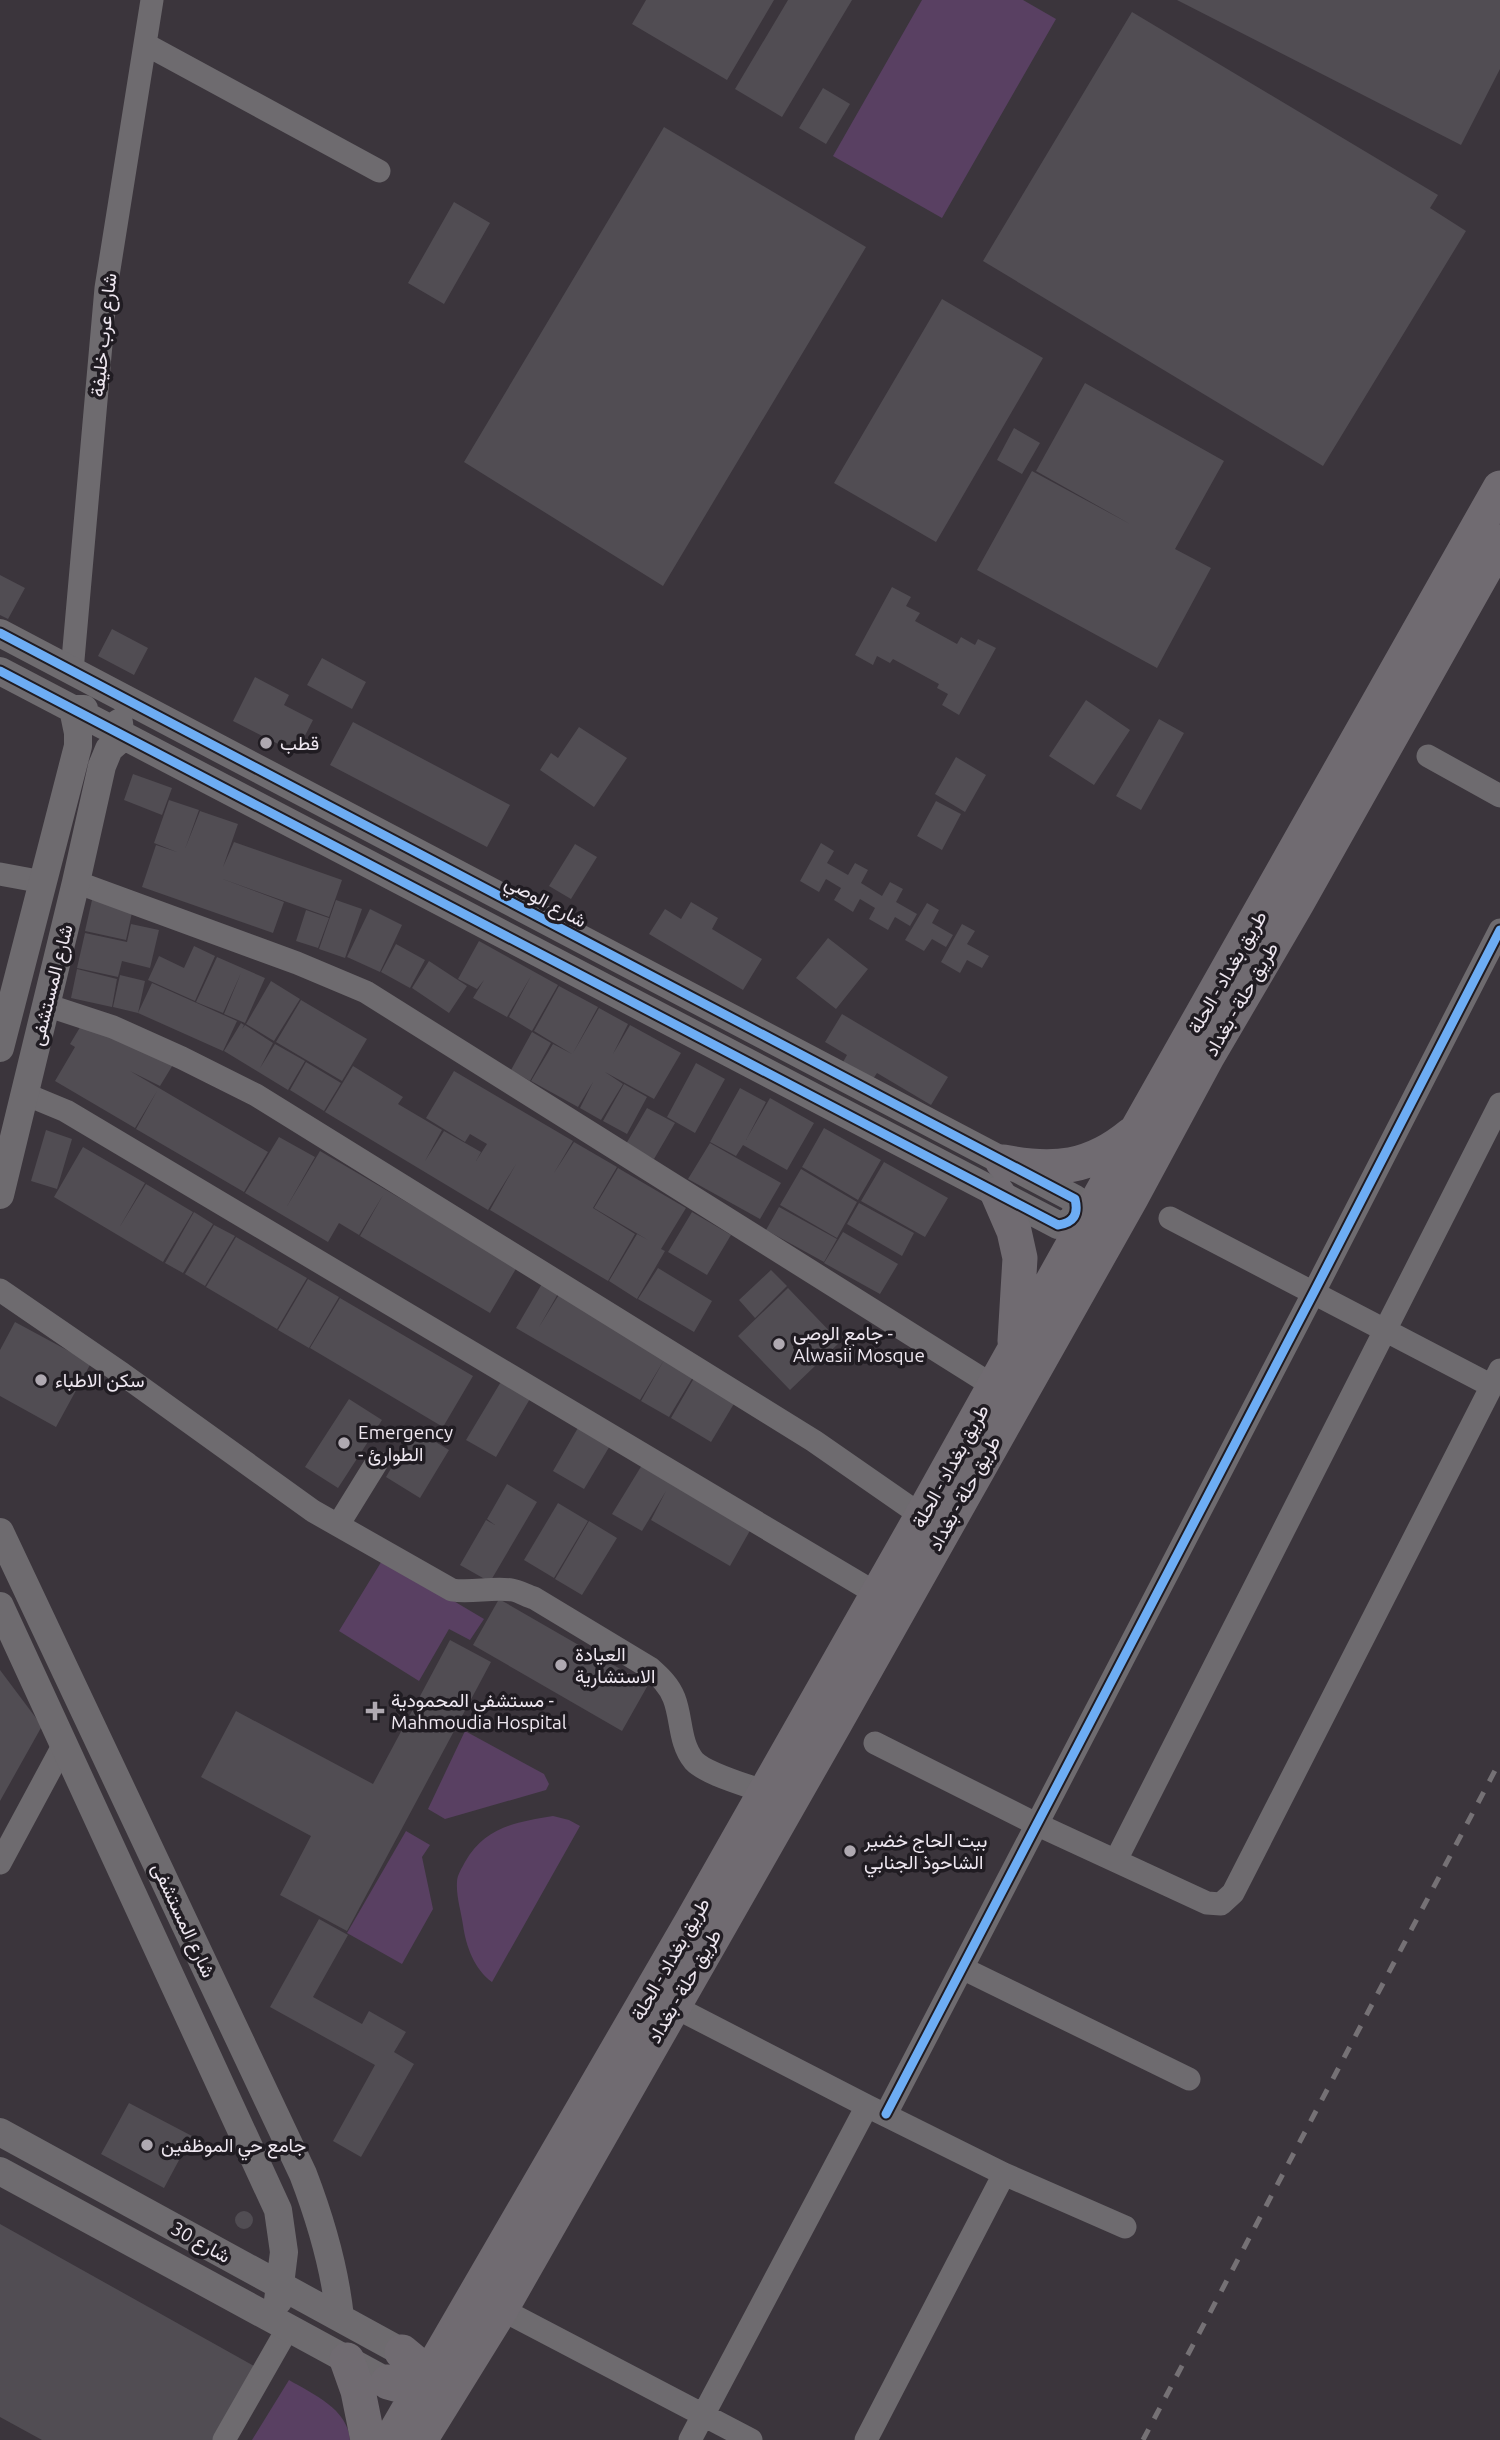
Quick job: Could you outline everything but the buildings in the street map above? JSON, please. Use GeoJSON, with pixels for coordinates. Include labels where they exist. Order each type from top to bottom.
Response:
{"type":"FeatureCollection","features":[{"type":"Feature","properties":{"kind":"main road","name":"طريق بغداد - الحلة"},"geometry":{"type":"LineString","coordinates":[[391,2440],[431,2378],[922,1516],[1500,488]]}},
{"type":"Feature","properties":{"kind":"main road","name":"طريق حلة - بغداد"},"geometry":{"type":"LineString","coordinates":[[420,2440],[431,2378],[501,2308],[855,1688],[1207,1058],[1500,542]]}},
{"type":"Feature","properties":{"kind":"main road"},"geometry":{"type":"LineString","coordinates":[[1014,1352],[1020,1258],[1001,1178],[1093,1159],[1116,1147],[1137,1130]]}},
{"type":"Feature","properties":{"kind":"main road"},"geometry":{"type":"LineString","coordinates":[[347,2360],[358,2391],[368,2440]]}},
{"type":"Feature","properties":{"kind":"street","name":"شارع عرب خليفة"},"geometry":{"type":"LineString","coordinates":[[102,706],[106,288],[152,0]]}},
{"type":"Feature","properties":{"kind":"street"},"geometry":{"type":"LineString","coordinates":[[145,44],[379,171]]}},
{"type":"Feature","properties":{"kind":"street"},"geometry":{"type":"LineString","coordinates":[[0,634],[102,706],[1001,1178],[1058,1225],[1068,1224],[1075,1218],[1078,1209],[1075,1199],[1001,1178]]}},
{"type":"Feature","properties":{"kind":"street"},"geometry":{"type":"LineString","coordinates":[[0,671],[102,706]]}},
{"type":"Feature","properties":{"kind":"street","name":"شارع المستشفى"},"geometry":{"type":"LineString","coordinates":[[0,1048],[72,769],[102,706]]}},
{"type":"Feature","properties":{"kind":"street","name":"شارع المستشفى"},"geometry":{"type":"LineString","coordinates":[[0,1195],[100,775],[104,745],[102,706]]}},
{"type":"Feature","properties":{"kind":"street"},"geometry":{"type":"LineString","coordinates":[[1428,756],[1500,796]]}},
{"type":"Feature","properties":{"kind":"street"},"geometry":{"type":"LineString","coordinates":[[72,769],[81,761],[88,760],[99,768],[100,775]]}},
{"type":"Feature","properties":{"kind":"street"},"geometry":{"type":"LineString","coordinates":[[0,874],[43,882]]}},
{"type":"Feature","properties":{"kind":"street"},"geometry":{"type":"LineString","coordinates":[[76,882],[297,963],[366,992],[995,1387]]}},
{"type":"Feature","properties":{"kind":"street"},"geometry":{"type":"LineString","coordinates":[[690,2440],[876,2110],[962,1968],[1500,930]]}},
{"type":"Feature","properties":{"kind":"street"},"geometry":{"type":"LineString","coordinates":[[46,1005],[113,1027],[256,1095],[814,1441],[922,1516]]}},
{"type":"Feature","properties":{"kind":"street"},"geometry":{"type":"LineString","coordinates":[[25,1094],[66,1111],[877,1594]]}},
{"type":"Feature","properties":{"kind":"street"},"geometry":{"type":"LineString","coordinates":[[1116,1860],[1500,1104]]}},
{"type":"Feature","properties":{"kind":"street"},"geometry":{"type":"LineString","coordinates":[[875,1743],[1036,1824],[1207,1903],[1221,1904],[1233,1893],[1496,1378],[1385,1330],[1170,1217]]}},
{"type":"Feature","properties":{"kind":"street"},"geometry":{"type":"LineString","coordinates":[[0,1290],[313,1511],[452,1590],[514,1590],[534,1598],[650,1668],[665,1681],[674,1698],[685,1743],[695,1762],[765,1792]]}},
{"type":"Feature","properties":{"kind":"street"},"geometry":{"type":"LineString","coordinates":[[338,1525],[377,1462]]}},
{"type":"Feature","properties":{"kind":"street","name":"شارع المستشفى"},"geometry":{"type":"LineString","coordinates":[[0,1532],[292,2149],[313,2199],[337,2287],[340,2318]]}},
{"type":"Feature","properties":{"kind":"street","name":"شارع المستشفى"},"geometry":{"type":"LineString","coordinates":[[0,1606],[278,2210],[284,2238],[283,2298]]}},
{"type":"Feature","properties":{"kind":"street"},"geometry":{"type":"LineString","coordinates":[[0,1863],[63,1745]]}},
{"type":"Feature","properties":{"kind":"street"},"geometry":{"type":"LineString","coordinates":[[962,1968],[1189,2079]]}},
{"type":"Feature","properties":{"kind":"street"},"geometry":{"type":"LineString","coordinates":[[673,2006],[1004,2174],[1125,2227]]}},
{"type":"Feature","properties":{"kind":"street","name":"شارع 30"},"geometry":{"type":"LineString","coordinates":[[0,2132],[283,2298],[340,2318],[431,2378]]}},
{"type":"Feature","properties":{"kind":"street","name":"شارع 30"},"geometry":{"type":"LineString","coordinates":[[0,2171],[248,2306],[283,2298]]}},
{"type":"Feature","properties":{"kind":"street"},"geometry":{"type":"LineString","coordinates":[[866,2440],[1004,2174]]}},
{"type":"Feature","properties":{"kind":"street"},"geometry":{"type":"LineString","coordinates":[[278,2210],[287,2220],[298,2222],[308,2217],[313,2199]]}},
{"type":"Feature","properties":{"kind":"street"},"geometry":{"type":"LineString","coordinates":[[224,2440],[283,2298]]}},
{"type":"Feature","properties":{"kind":"street","name":"شارع 30"},"geometry":{"type":"LineString","coordinates":[[283,2298],[347,2360],[431,2378]]}},
{"type":"Feature","properties":{"kind":"street"},"geometry":{"type":"LineString","coordinates":[[501,2308],[751,2440]]}},
{"type":"Feature","properties":{"kind":"shaded area"},"geometry":{"type":"Polygon","coordinates":[[[922,0],[1023,0],[1056,19],[942,218],[833,156],[922,0]]]}},
{"type":"Feature","properties":{"kind":"shaded area"},"geometry":{"type":"Polygon","coordinates":[[[383,1559],[484,1619],[470,1640],[449,1629],[419,1681],[339,1631],[383,1559]]]}},
{"type":"Feature","properties":{"kind":"shaded area"},"geometry":{"type":"Polygon","coordinates":[[[465,1731],[544,1774],[549,1784],[546,1790],[445,1819],[428,1809],[465,1731]]]}},
{"type":"Feature","properties":{"kind":"shaded area"},"geometry":{"type":"Polygon","coordinates":[[[553,1816],[580,1826],[492,1982],[480,1971],[466,1941],[457,1893],[459,1874],[473,1850],[492,1834],[514,1824],[553,1816]]]}},
{"type":"Feature","properties":{"kind":"shaded area"},"geometry":{"type":"Polygon","coordinates":[[[406,1831],[430,1845],[422,1857],[433,1909],[402,1964],[347,1933],[406,1831]]]}},
{"type":"Feature","properties":{"kind":"shaded area"},"geometry":{"type":"Polygon","coordinates":[[[289,2380],[336,2411],[348,2429],[350,2440],[252,2440],[289,2380]]]}},
{"type":"Feature","properties":{"kind":"railway"},"geometry":{"type":"LineString","coordinates":[[1143,2440],[1500,1761]]}},
{"type":"Feature","properties":{"kind":"cycle path","name":"شارع الوصي"},"geometry":{"type":"LineString","coordinates":[[0,633],[1075,1199],[1074,1217],[1058,1225],[0,671]]}},
{"type":"Feature","properties":{"kind":"cycle path"},"geometry":{"type":"LineString","coordinates":[[886,2114],[1500,930]]}},
{"type":"Feature","properties":{"kind":"place","name":"قطب"},"geometry":{"type":"Point","coordinates":[266,743]}},
{"type":"Feature","properties":{"kind":"place","name":"جامع الوصي - Alwasii Mosque"},"geometry":{"type":"Point","coordinates":[779,1344]}},
{"type":"Feature","properties":{"kind":"place","name":"سكن الاطباء"},"geometry":{"type":"Point","coordinates":[41,1380]}},
{"type":"Feature","properties":{"kind":"place","name":"Emergency - الطوارئ"},"geometry":{"type":"Point","coordinates":[344,1443]}},
{"type":"Feature","properties":{"kind":"place","name":"العيادة الاستشارية"},"geometry":{"type":"Point","coordinates":[561,1665]}},
{"type":"Feature","properties":{"kind":"place","name":"مستشفى المحمودية - Mahmoudia Hospital"},"geometry":{"type":"Point","coordinates":[375,1711]}},
{"type":"Feature","properties":{"kind":"place","name":"بيت الحاج خضير الشاحوذ الجنابي"},"geometry":{"type":"Point","coordinates":[850,1851]}},
{"type":"Feature","properties":{"kind":"place","name":"جامع حي الموظفين"},"geometry":{"type":"Point","coordinates":[147,2145]}}]}
